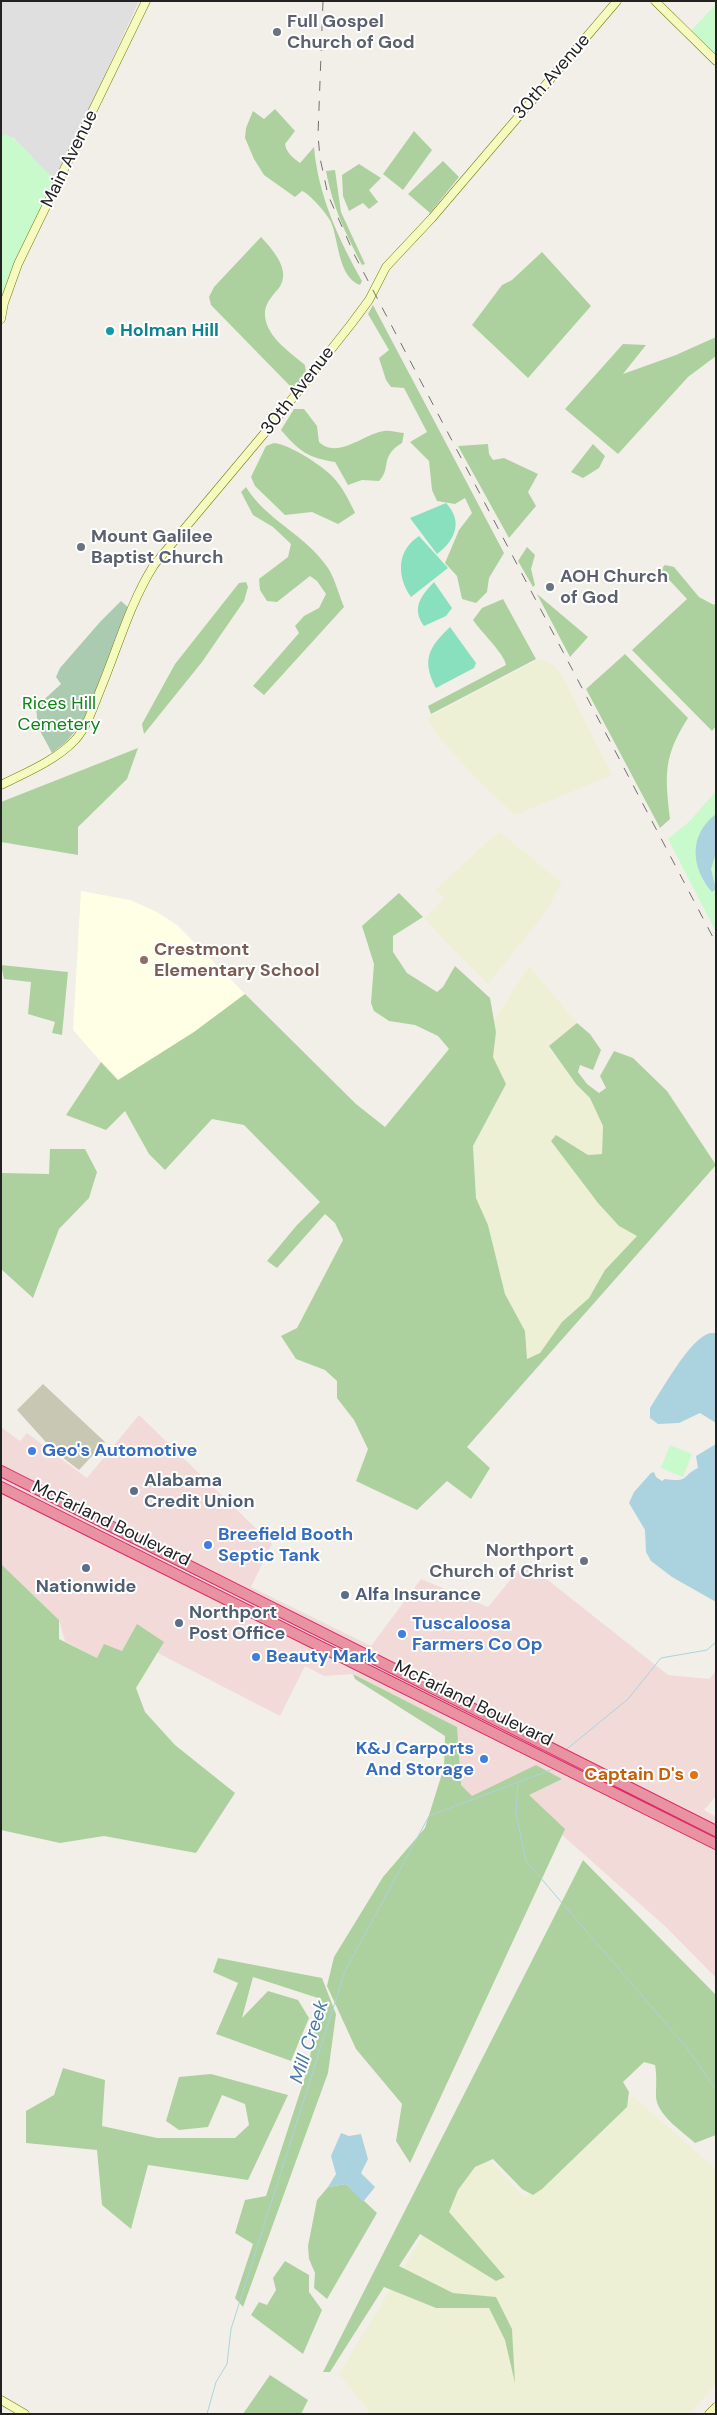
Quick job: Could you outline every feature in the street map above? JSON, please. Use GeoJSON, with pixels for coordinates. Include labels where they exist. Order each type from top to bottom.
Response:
{"type":"FeatureCollection","features":[{"type":"Feature","properties":{"kind":"highway","name":"McFarland Boulevard"},"geometry":{"type":"LineString","coordinates":[[1,1471],[716,1831]]}},
{"type":"Feature","properties":{"kind":"highway","name":"McFarland Boulevard"},"geometry":{"type":"LineString","coordinates":[[1,1487],[716,1844]]}},
{"type":"Feature","properties":{"kind":"street","name":"Main Avenue"},"geometry":{"type":"LineString","coordinates":[[1,318],[4,303],[18,264],[146,1]]}},
{"type":"Feature","properties":{"kind":"street","name":"30th Avenue"},"geometry":{"type":"LineString","coordinates":[[1,785],[44,762],[68,747],[77,738],[86,724],[97,698],[138,591],[154,565],[254,446],[352,323],[369,300],[386,267],[432,218],[617,1]]}},
{"type":"Feature","properties":{"kind":"street"},"geometry":{"type":"LineString","coordinates":[[655,1],[716,61]]}},
{"type":"Feature","properties":{"kind":"street"},"geometry":{"type":"LineString","coordinates":[[1,2400],[25,2414]]}},
{"type":"Feature","properties":{"kind":"street"},"geometry":{"type":"LineString","coordinates":[[709,2414],[716,2408]]}},
{"type":"Feature","properties":{"kind":"shaded area"},"geometry":{"type":"Polygon","coordinates":[[[1,1],[139,1],[57,179],[46,173],[14,138],[1,137],[1,1]]]}},
{"type":"Feature","properties":{"kind":"shaded area"},"geometry":{"type":"Polygon","coordinates":[[[538,660],[543,660],[554,666],[561,673],[612,775],[515,815],[476,778],[440,739],[427,718],[538,660]]]}},
{"type":"Feature","properties":{"kind":"shaded area"},"geometry":{"type":"Polygon","coordinates":[[[499,831],[562,883],[545,913],[488,984],[424,919],[444,899],[435,890],[499,831]]]}},
{"type":"Feature","properties":{"kind":"shaded area","name":"Crestmont Elementary School"},"geometry":{"type":"Polygon","coordinates":[[[81,891],[130,900],[157,912],[177,925],[245,994],[194,1032],[118,1081],[73,1030],[81,891]]]}},
{"type":"Feature","properties":{"kind":"shaded area"},"geometry":{"type":"Polygon","coordinates":[[[529,966],[577,1023],[549,1047],[576,1084],[590,1098],[603,1126],[602,1154],[588,1155],[556,1136],[637,1236],[605,1270],[589,1298],[562,1322],[540,1353],[527,1359],[525,1331],[505,1294],[488,1225],[476,1198],[473,1147],[506,1084],[493,1057],[496,1032],[494,1020],[529,966]]]}},
{"type":"Feature","properties":{"kind":"shaded area"},"geometry":{"type":"Polygon","coordinates":[[[43,1384],[105,1442],[79,1470],[53,1450],[17,1410],[43,1384]]]}},
{"type":"Feature","properties":{"kind":"shaded area"},"geometry":{"type":"Polygon","coordinates":[[[139,1415],[272,1544],[251,1587],[371,1646],[421,1579],[488,1607],[525,1562],[668,1675],[709,1679],[716,1671],[716,1796],[704,1810],[716,1817],[716,1978],[667,1928],[509,1788],[471,1800],[454,1783],[457,1727],[353,1674],[324,1676],[305,1666],[280,1716],[154,1651],[97,1658],[65,1641],[59,1620],[1,1564],[1,1427],[20,1441],[27,1433],[87,1478],[139,1415]]]}},
{"type":"Feature","properties":{"kind":"shaded area"},"geometry":{"type":"Polygon","coordinates":[[[633,2096],[716,2169],[716,2384],[689,2414],[371,2414],[339,2374],[477,2146],[525,2198],[568,2155],[633,2096]]]}},
{"type":"Feature","properties":{"kind":"green space"},"geometry":{"type":"Polygon","coordinates":[[[716,4],[716,61],[688,34],[716,4]]]}},
{"type":"Feature","properties":{"kind":"green space"},"geometry":{"type":"Polygon","coordinates":[[[275,109],[295,131],[285,144],[292,157],[300,163],[314,147],[316,165],[325,200],[345,250],[362,281],[360,285],[353,281],[343,267],[334,230],[322,209],[302,191],[295,197],[264,175],[254,159],[245,138],[246,128],[253,111],[264,119],[275,109]]]}},
{"type":"Feature","properties":{"kind":"green space"},"geometry":{"type":"Polygon","coordinates":[[[414,131],[432,150],[403,190],[383,174],[414,131]]]}},
{"type":"Feature","properties":{"kind":"green space"},"geometry":{"type":"Polygon","coordinates":[[[5,134],[19,144],[57,179],[9,276],[2,297],[1,137],[5,134]]]}},
{"type":"Feature","properties":{"kind":"green space"},"geometry":{"type":"Polygon","coordinates":[[[443,161],[459,177],[430,213],[408,194],[443,161]]]}},
{"type":"Feature","properties":{"kind":"green space"},"geometry":{"type":"Polygon","coordinates":[[[359,164],[381,178],[369,190],[378,202],[369,209],[363,203],[349,211],[343,196],[342,175],[359,164]]]}},
{"type":"Feature","properties":{"kind":"green space"},"geometry":{"type":"Polygon","coordinates":[[[335,170],[341,212],[365,264],[362,265],[345,231],[332,197],[326,171],[335,170]]]}},
{"type":"Feature","properties":{"kind":"green space"},"geometry":{"type":"Polygon","coordinates":[[[261,237],[279,260],[283,274],[279,288],[270,298],[265,311],[268,328],[285,349],[305,365],[306,373],[295,387],[291,387],[211,305],[209,297],[214,287],[261,237]]]}},
{"type":"Feature","properties":{"kind":"green space"},"geometry":{"type":"Polygon","coordinates":[[[542,252],[591,306],[528,378],[472,325],[502,285],[512,280],[542,252]]]}},
{"type":"Feature","properties":{"kind":"green space"},"geometry":{"type":"Polygon","coordinates":[[[373,305],[504,553],[489,578],[487,592],[476,603],[462,599],[457,576],[445,563],[459,530],[472,513],[465,498],[455,504],[437,501],[432,490],[429,461],[410,442],[427,432],[404,388],[391,387],[386,380],[379,358],[389,350],[368,314],[373,305]]]}},
{"type":"Feature","properties":{"kind":"green space"},"geometry":{"type":"Polygon","coordinates":[[[716,337],[716,356],[688,377],[618,454],[565,409],[623,344],[646,345],[623,374],[676,355],[716,337]]]}},
{"type":"Feature","properties":{"kind":"green space"},"geometry":{"type":"Polygon","coordinates":[[[294,409],[304,409],[317,426],[319,442],[326,447],[343,447],[386,431],[404,433],[402,443],[391,453],[385,472],[379,481],[362,480],[348,485],[335,462],[311,456],[293,443],[281,430],[294,409]]]}},
{"type":"Feature","properties":{"kind":"green space"},"geometry":{"type":"Polygon","coordinates":[[[274,443],[296,451],[327,471],[336,480],[348,498],[355,513],[338,524],[312,512],[285,515],[255,486],[251,477],[266,446],[274,443]]]}},
{"type":"Feature","properties":{"kind":"green space"},"geometry":{"type":"Polygon","coordinates":[[[488,444],[489,454],[493,460],[504,458],[538,474],[528,492],[536,506],[509,538],[458,446],[488,444]]]}},
{"type":"Feature","properties":{"kind":"green space"},"geometry":{"type":"Polygon","coordinates":[[[593,444],[605,456],[599,468],[583,478],[571,472],[593,444]]]}},
{"type":"Feature","properties":{"kind":"green space"},"geometry":{"type":"Polygon","coordinates":[[[246,487],[264,509],[319,556],[335,582],[344,607],[264,695],[253,686],[299,633],[295,626],[304,616],[319,608],[326,594],[317,581],[310,576],[277,602],[267,601],[260,590],[259,579],[288,557],[291,544],[273,527],[253,515],[241,492],[246,487]]]}},
{"type":"Feature","properties":{"kind":"green space"},"geometry":{"type":"Polygon","coordinates":[[[446,503],[456,523],[455,530],[449,543],[437,554],[410,518],[446,503]]]}},
{"type":"Feature","properties":{"kind":"green space"},"geometry":{"type":"Polygon","coordinates":[[[419,536],[448,568],[411,597],[403,581],[401,565],[406,549],[419,536]]]}},
{"type":"Feature","properties":{"kind":"green space"},"geometry":{"type":"Polygon","coordinates":[[[527,547],[535,555],[531,569],[535,585],[533,587],[518,561],[527,547]]]}},
{"type":"Feature","properties":{"kind":"green space"},"geometry":{"type":"Polygon","coordinates":[[[665,565],[674,567],[699,597],[714,605],[716,602],[716,726],[712,731],[632,650],[687,599],[660,570],[665,565]]]}},
{"type":"Feature","properties":{"kind":"green space"},"geometry":{"type":"Polygon","coordinates":[[[246,582],[248,587],[244,601],[202,662],[144,734],[142,724],[175,664],[239,583],[246,582]]]}},
{"type":"Feature","properties":{"kind":"green space"},"geometry":{"type":"Polygon","coordinates":[[[434,582],[452,608],[446,616],[424,626],[418,614],[419,602],[434,582]]]}},
{"type":"Feature","properties":{"kind":"green space"},"geometry":{"type":"Polygon","coordinates":[[[537,594],[588,637],[570,657],[537,594]]]}},
{"type":"Feature","properties":{"kind":"green space"},"geometry":{"type":"Polygon","coordinates":[[[503,599],[536,659],[431,714],[428,706],[506,665],[497,649],[473,620],[482,608],[503,599]]]}},
{"type":"Feature","properties":{"kind":"green space","name":"Rices Hill Cemetery"},"geometry":{"type":"Polygon","coordinates":[[[121,601],[129,608],[83,722],[66,742],[52,753],[38,727],[36,707],[61,684],[56,677],[60,668],[121,601]]]}},
{"type":"Feature","properties":{"kind":"green space"},"geometry":{"type":"Polygon","coordinates":[[[450,627],[476,663],[474,668],[436,688],[431,678],[428,662],[432,648],[450,627]]]}},
{"type":"Feature","properties":{"kind":"green space"},"geometry":{"type":"Polygon","coordinates":[[[625,654],[688,718],[670,755],[667,790],[670,819],[660,828],[586,689],[625,654]]]}},
{"type":"Feature","properties":{"kind":"green space"},"geometry":{"type":"Polygon","coordinates":[[[138,748],[127,779],[78,827],[78,855],[1,842],[1,802],[138,748]]]}},
{"type":"Feature","properties":{"kind":"green space"},"geometry":{"type":"Polygon","coordinates":[[[716,791],[716,932],[668,839],[690,821],[716,791]]]}},
{"type":"Feature","properties":{"kind":"green space"},"geometry":{"type":"Polygon","coordinates":[[[399,893],[423,917],[393,936],[393,952],[407,973],[437,992],[443,987],[455,966],[490,998],[496,1032],[493,1057],[506,1084],[473,1146],[476,1198],[488,1225],[505,1294],[525,1331],[527,1359],[540,1353],[562,1322],[589,1298],[605,1270],[637,1236],[619,1226],[598,1203],[551,1141],[556,1135],[588,1155],[602,1154],[603,1126],[590,1098],[576,1084],[549,1046],[577,1023],[590,1034],[601,1050],[593,1070],[580,1065],[578,1072],[587,1084],[599,1093],[606,1088],[600,1076],[614,1051],[633,1058],[667,1091],[716,1165],[467,1447],[490,1468],[471,1499],[447,1481],[417,1510],[356,1481],[368,1449],[354,1420],[337,1398],[337,1381],[325,1370],[296,1359],[281,1336],[297,1328],[343,1240],[335,1223],[325,1214],[277,1268],[267,1261],[297,1225],[320,1202],[244,1125],[212,1119],[165,1170],[149,1154],[125,1111],[106,1130],[66,1115],[101,1062],[118,1080],[194,1032],[245,994],[356,1104],[385,1127],[449,1049],[438,1036],[415,1025],[389,1021],[374,1011],[371,1003],[374,964],[362,926],[399,893]]]}},
{"type":"Feature","properties":{"kind":"green space"},"geometry":{"type":"Polygon","coordinates":[[[1,965],[68,972],[62,1035],[52,1033],[55,1022],[28,1014],[31,982],[4,979],[1,965]]]}},
{"type":"Feature","properties":{"kind":"green space"},"geometry":{"type":"Polygon","coordinates":[[[50,1149],[85,1149],[97,1172],[89,1198],[59,1229],[33,1298],[1,1269],[1,1173],[49,1174],[50,1149]]]}},
{"type":"Feature","properties":{"kind":"green space"},"geometry":{"type":"Polygon","coordinates":[[[670,1445],[692,1454],[683,1477],[661,1468],[670,1445]]]}},
{"type":"Feature","properties":{"kind":"green space"},"geometry":{"type":"Polygon","coordinates":[[[1,1564],[59,1620],[59,1639],[97,1658],[104,1644],[122,1651],[137,1624],[164,1642],[136,1688],[145,1712],[175,1745],[235,1793],[196,1853],[104,1836],[60,1843],[1,1830],[1,1564]]]}},
{"type":"Feature","properties":{"kind":"green space"},"geometry":{"type":"Polygon","coordinates":[[[353,1674],[457,1727],[461,1785],[472,1796],[536,1765],[562,1779],[529,1795],[565,1829],[410,2163],[396,2141],[402,2104],[356,2049],[327,1986],[334,1957],[383,1877],[425,1828],[444,1767],[445,1736],[355,1679],[353,1674]]]}},
{"type":"Feature","properties":{"kind":"green space"},"geometry":{"type":"Polygon","coordinates":[[[583,1860],[716,1995],[716,2135],[695,2143],[671,2123],[657,2104],[655,2065],[644,2062],[623,2082],[629,2092],[627,2107],[542,2189],[533,2195],[522,2189],[493,2159],[475,2167],[458,2190],[449,2212],[505,2277],[496,2281],[420,2234],[399,2266],[453,2293],[496,2297],[512,2329],[515,2383],[505,2340],[489,2308],[436,2308],[384,2287],[330,2372],[323,2372],[583,1860]]]}},
{"type":"Feature","properties":{"kind":"green space"},"geometry":{"type":"Polygon","coordinates":[[[218,1958],[322,1978],[336,2014],[328,2073],[243,2307],[235,2298],[253,2244],[235,2233],[245,2200],[266,2196],[308,2068],[319,2004],[318,1998],[253,1977],[242,2018],[268,1991],[298,2000],[309,2018],[291,2061],[216,2034],[238,1983],[213,1972],[218,1958]]]}},
{"type":"Feature","properties":{"kind":"green space"},"geometry":{"type":"Polygon","coordinates":[[[63,2068],[105,2080],[102,2126],[157,2138],[235,2138],[249,2125],[245,2104],[222,2095],[208,2127],[179,2130],[166,2121],[179,2077],[211,2074],[288,2095],[248,2180],[148,2165],[131,2229],[102,2205],[97,2150],[26,2143],[26,2111],[54,2095],[63,2068]]]}},
{"type":"Feature","properties":{"kind":"green space"},"geometry":{"type":"Polygon","coordinates":[[[346,2184],[377,2213],[327,2299],[314,2288],[315,2273],[309,2259],[308,2246],[317,2200],[328,2187],[346,2184]]]}},
{"type":"Feature","properties":{"kind":"green space"},"geometry":{"type":"Polygon","coordinates":[[[285,2261],[309,2275],[309,2292],[322,2310],[303,2354],[251,2315],[259,2302],[267,2305],[276,2290],[273,2278],[285,2261]]]}},
{"type":"Feature","properties":{"kind":"green space"},"geometry":{"type":"Polygon","coordinates":[[[270,2375],[308,2400],[301,2414],[243,2414],[270,2375]]]}},
{"type":"Feature","properties":{"kind":"water"},"geometry":{"type":"Polygon","coordinates":[[[716,814],[716,853],[711,869],[716,889],[712,892],[700,873],[696,852],[701,832],[707,822],[716,814]]]}},
{"type":"Feature","properties":{"kind":"water"},"geometry":{"type":"Polygon","coordinates":[[[710,1333],[716,1333],[716,1423],[700,1413],[679,1423],[658,1424],[650,1418],[650,1408],[685,1354],[702,1337],[710,1333]]]}},
{"type":"Feature","properties":{"kind":"water"},"geometry":{"type":"Polygon","coordinates":[[[716,1444],[716,1602],[672,1577],[651,1561],[646,1552],[645,1530],[629,1503],[634,1492],[651,1473],[654,1472],[656,1477],[662,1481],[665,1479],[678,1480],[685,1478],[698,1468],[696,1456],[716,1444]]]}},
{"type":"Feature","properties":{"kind":"water"},"geometry":{"type":"Polygon","coordinates":[[[341,2133],[349,2136],[361,2134],[368,2159],[361,2173],[375,2187],[363,2202],[346,2184],[328,2187],[336,2174],[331,2156],[341,2133]]]}},
{"type":"Feature","properties":{"kind":"waterway","name":"Mill Creek"},"geometry":{"type":"LineString","coordinates":[[567,1749],[628,1699],[661,1658],[707,1650],[716,1642]]}},
{"type":"Feature","properties":{"kind":"waterway","name":"Mill Creek"},"geometry":{"type":"LineString","coordinates":[[207,2414],[216,2382],[227,2364],[231,2329],[345,1971],[429,1816],[553,1769]]}},
{"type":"Feature","properties":{"kind":"waterway"},"geometry":{"type":"LineString","coordinates":[[518,1783],[516,1813],[526,1861],[687,2048],[716,2090]]}},
{"type":"Feature","properties":{"kind":"railway"},"geometry":{"type":"LineString","coordinates":[[323,1],[318,135],[320,158],[328,195],[355,256],[716,943]]}},
{"type":"Feature","properties":{"kind":"place","name":"Full Gospel Church of God"},"geometry":{"type":"Point","coordinates":[277,32]}},
{"type":"Feature","properties":{"kind":"place","name":"Holman Hill"},"geometry":{"type":"Point","coordinates":[110,331]}},
{"type":"Feature","properties":{"kind":"place","name":"Mount Galilee Baptist Church"},"geometry":{"type":"Point","coordinates":[81,547]}},
{"type":"Feature","properties":{"kind":"place","name":"AOH Church of God"},"geometry":{"type":"Point","coordinates":[550,587]}},
{"type":"Feature","properties":{"kind":"place","name":"Crestmont Elementary School"},"geometry":{"type":"Point","coordinates":[144,960]}},
{"type":"Feature","properties":{"kind":"place","name":"Geo's Automotive"},"geometry":{"type":"Point","coordinates":[32,1451]}},
{"type":"Feature","properties":{"kind":"place","name":"Alabama Credit Union"},"geometry":{"type":"Point","coordinates":[134,1491]}},
{"type":"Feature","properties":{"kind":"place","name":"Breefield Booth Septic Tank"},"geometry":{"type":"Point","coordinates":[208,1545]}},
{"type":"Feature","properties":{"kind":"place","name":"Northport Church of Christ"},"geometry":{"type":"Point","coordinates":[584,1561]}},
{"type":"Feature","properties":{"kind":"place","name":"Nationwide"},"geometry":{"type":"Point","coordinates":[86,1568]}},
{"type":"Feature","properties":{"kind":"place","name":"Alfa Insurance"},"geometry":{"type":"Point","coordinates":[345,1595]}},
{"type":"Feature","properties":{"kind":"place","name":"Northport Post Office"},"geometry":{"type":"Point","coordinates":[179,1623]}},
{"type":"Feature","properties":{"kind":"place","name":"Tuscaloosa Farmers Co Op"},"geometry":{"type":"Point","coordinates":[402,1634]}},
{"type":"Feature","properties":{"kind":"place","name":"Beauty Mark"},"geometry":{"type":"Point","coordinates":[256,1657]}},
{"type":"Feature","properties":{"kind":"place","name":"K&J Carports And Storage"},"geometry":{"type":"Point","coordinates":[484,1759]}},
{"type":"Feature","properties":{"kind":"place","name":"Captain D's"},"geometry":{"type":"Point","coordinates":[694,1775]}}]}
